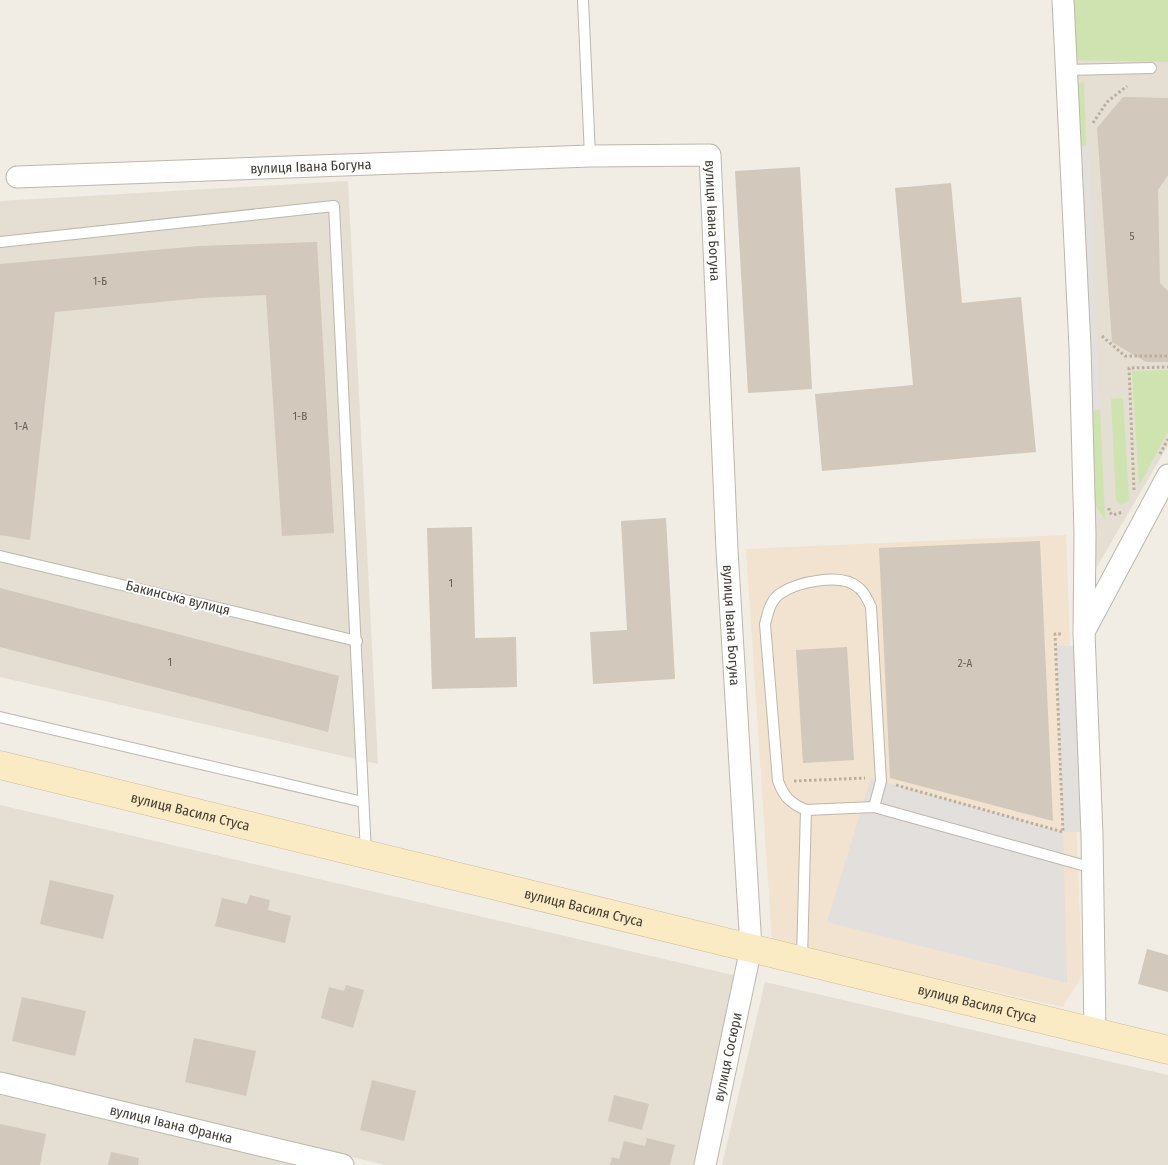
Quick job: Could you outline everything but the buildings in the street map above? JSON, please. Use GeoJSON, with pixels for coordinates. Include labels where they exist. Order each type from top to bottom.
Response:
{"type":"FeatureCollection","features":[{"type":"Feature","properties":{"kind":"main road","name":"вулиця Василя Стуса"},"geometry":{"type":"LineString","coordinates":[[0,765],[1168,1050]]}},
{"type":"Feature","properties":{"kind":"street"},"geometry":{"type":"LineString","coordinates":[[1063,0],[1080,357],[1085,534],[1084,633],[1093,868],[1095,1032]]}},
{"type":"Feature","properties":{"kind":"street","name":"вулиця Івана Богуна"},"geometry":{"type":"LineString","coordinates":[[17,177],[590,156],[710,155],[727,550],[752,948]]}},
{"type":"Feature","properties":{"kind":"street"},"geometry":{"type":"LineString","coordinates":[[1084,633],[1162,469]]}},
{"type":"Feature","properties":{"kind":"street","name":"вулиця Сосюри"},"geometry":{"type":"LineString","coordinates":[[706,1165],[752,948]]}},
{"type":"Feature","properties":{"kind":"street","name":"вулиця Івана Франка"},"geometry":{"type":"LineString","coordinates":[[0,1083],[342,1165]]}},
{"type":"Feature","properties":{"kind":"lane"},"geometry":{"type":"LineString","coordinates":[[583,0],[590,156]]}},
{"type":"Feature","properties":{"kind":"lane"},"geometry":{"type":"LineString","coordinates":[[1066,70],[1151,68]]}},
{"type":"Feature","properties":{"kind":"lane"},"geometry":{"type":"LineString","coordinates":[[0,242],[334,206],[357,641],[366,854]]}},
{"type":"Feature","properties":{"kind":"lane","name":"Бакинська вулиця"},"geometry":{"type":"LineString","coordinates":[[0,556],[357,641]]}},
{"type":"Feature","properties":{"kind":"lane"},"geometry":{"type":"LineString","coordinates":[[874,808],[882,781],[871,607],[858,586],[842,581],[822,580],[801,584],[780,594],[769,607],[765,624],[778,781],[788,800],[806,810],[874,808],[1093,868]]}},
{"type":"Feature","properties":{"kind":"lane"},"geometry":{"type":"LineString","coordinates":[[0,717],[364,802]]}},
{"type":"Feature","properties":{"kind":"lane"},"geometry":{"type":"LineString","coordinates":[[802,960],[806,810]]}},
{"type":"Feature","properties":{"kind":"path"},"geometry":{"type":"LineString","coordinates":[[1093,132],[1092,122],[1107,102],[1130,85]]}},
{"type":"Feature","properties":{"kind":"path"},"geometry":{"type":"LineString","coordinates":[[1101,327],[1102,346]]}},
{"type":"Feature","properties":{"kind":"path"},"geometry":{"type":"LineString","coordinates":[[1102,336],[1125,356],[1168,356]]}},
{"type":"Feature","properties":{"kind":"path"},"geometry":{"type":"LineString","coordinates":[[1134,493],[1129,368],[1168,367]]}},
{"type":"Feature","properties":{"kind":"path"},"geometry":{"type":"LineString","coordinates":[[1162,469],[1168,438]]}},
{"type":"Feature","properties":{"kind":"path"},"geometry":{"type":"LineString","coordinates":[[1108,502],[1109,512],[1113,515],[1130,507]]}},
{"type":"Feature","properties":{"kind":"path"},"geometry":{"type":"LineString","coordinates":[[778,781],[870,778],[1063,832],[1055,634],[1084,633]]}},
{"type":"Feature","properties":{"kind":"shaded area"},"geometry":{"type":"Polygon","coordinates":[[[1168,59],[1168,445],[1095,570],[1075,60],[1168,59]]]}},
{"type":"Feature","properties":{"kind":"shaded area"},"geometry":{"type":"Polygon","coordinates":[[[1079,146],[1089,146],[1100,410],[1089,411],[1079,146]]]}},
{"type":"Feature","properties":{"kind":"shaded area"},"geometry":{"type":"Polygon","coordinates":[[[348,181],[378,764],[0,677],[0,201],[348,181]]]}},
{"type":"Feature","properties":{"kind":"shaded area"},"geometry":{"type":"Polygon","coordinates":[[[1066,535],[1082,975],[1063,1007],[772,941],[746,549],[1066,535]]]}},
{"type":"Feature","properties":{"kind":"shaded area"},"geometry":{"type":"Polygon","coordinates":[[[1056,646],[1074,646],[1081,832],[1063,832],[1056,646]]]}},
{"type":"Feature","properties":{"kind":"shaded area"},"geometry":{"type":"Polygon","coordinates":[[[871,778],[1063,832],[1067,983],[827,922],[871,778]]]}},
{"type":"Feature","properties":{"kind":"shaded area"},"geometry":{"type":"Polygon","coordinates":[[[0,805],[737,976],[695,1165],[385,1165],[0,1072],[0,805]]]}},
{"type":"Feature","properties":{"kind":"shaded area"},"geometry":{"type":"Polygon","coordinates":[[[765,982],[1168,1075],[1168,1165],[722,1165],[765,982]]]}},
{"type":"Feature","properties":{"kind":"shaded area"},"geometry":{"type":"Polygon","coordinates":[[[0,1095],[300,1165],[0,1165],[0,1095]]]}},
{"type":"Feature","properties":{"kind":"green space"},"geometry":{"type":"Polygon","coordinates":[[[1072,0],[1168,0],[1168,62],[1075,60],[1072,0]]]}},
{"type":"Feature","properties":{"kind":"green space"},"geometry":{"type":"Polygon","coordinates":[[[1084,82],[1086,146],[1079,146],[1076,84],[1084,82]]]}},
{"type":"Feature","properties":{"kind":"green space"},"geometry":{"type":"Polygon","coordinates":[[[1168,370],[1168,431],[1139,486],[1132,371],[1168,370]]]}},
{"type":"Feature","properties":{"kind":"green space"},"geometry":{"type":"Polygon","coordinates":[[[1123,398],[1129,500],[1121,505],[1116,500],[1111,399],[1123,398]]]}},
{"type":"Feature","properties":{"kind":"green space"},"geometry":{"type":"Polygon","coordinates":[[[1091,410],[1100,410],[1105,519],[1095,505],[1091,410]]]}}]}
